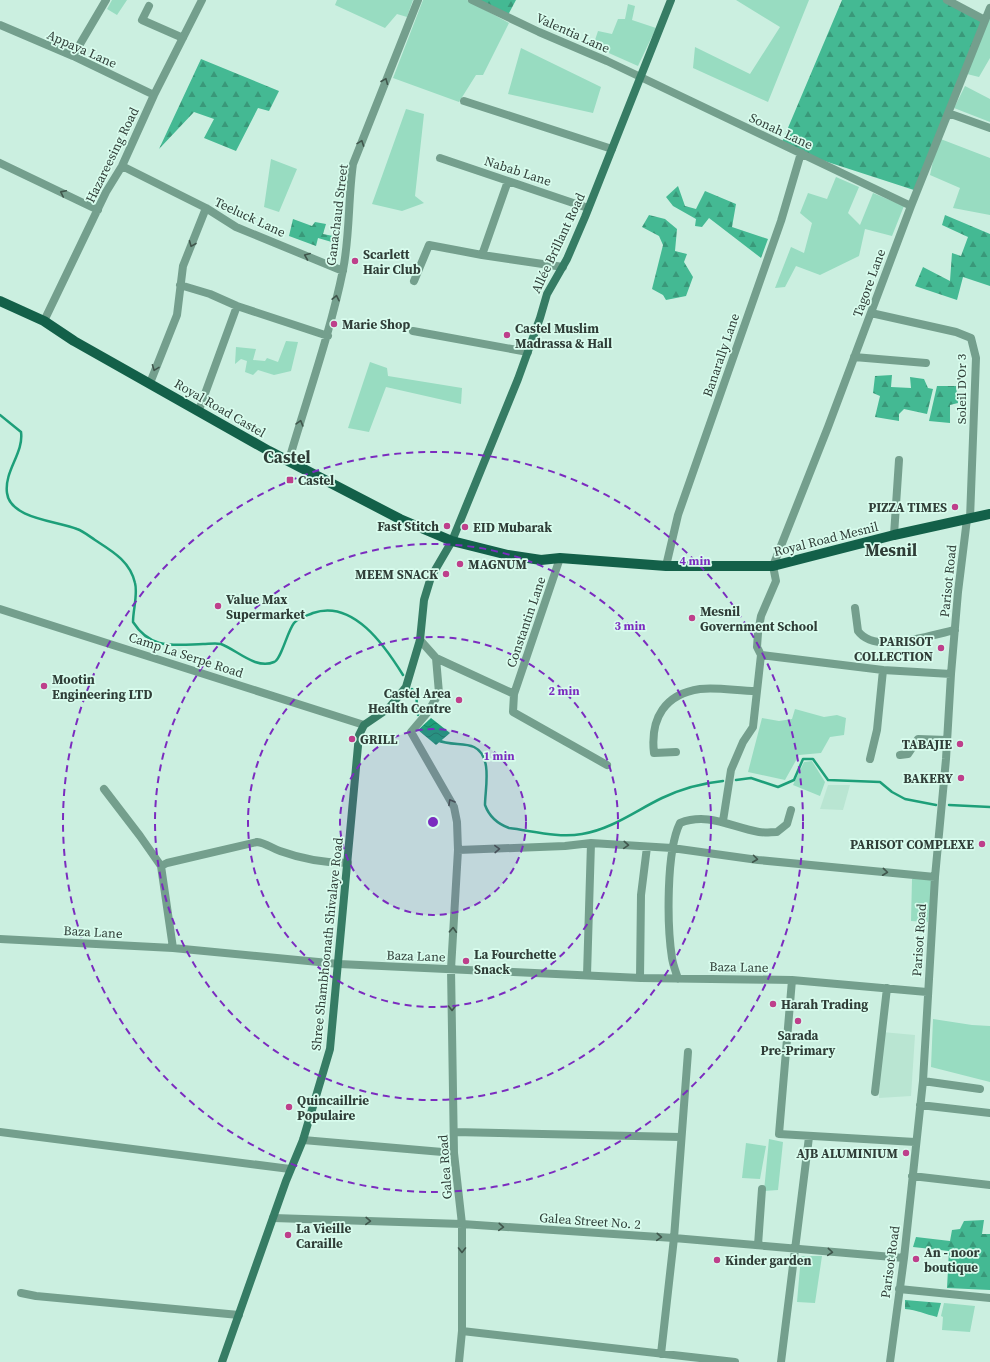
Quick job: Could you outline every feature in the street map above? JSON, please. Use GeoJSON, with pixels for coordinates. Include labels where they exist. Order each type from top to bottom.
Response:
{"type":"FeatureCollection","features":[{"type":"Feature","properties":{"kind":"main road","name":"Royal Road Castel"},"geometry":{"type":"LineString","coordinates":[[0,301],[44,322],[74,341],[289,460],[400,519],[452,541]]}},
{"type":"Feature","properties":{"kind":"main road","name":"Royal Road Mesnil"},"geometry":{"type":"LineString","coordinates":[[452,541],[514,556],[541,560],[560,558],[666,566],[773,566],[894,535],[990,514]]}},
{"type":"Feature","properties":{"kind":"street"},"geometry":{"type":"LineString","coordinates":[[73,56],[106,0]]}},
{"type":"Feature","properties":{"kind":"street","name":"Hazareesing Road"},"geometry":{"type":"LineString","coordinates":[[44,322],[98,210],[122,166],[154,95],[202,0]]}},
{"type":"Feature","properties":{"kind":"street","name":"Ganachaud Street"},"geometry":{"type":"LineString","coordinates":[[289,460],[319,355],[328,336],[343,270],[348,239],[350,183],[353,164],[418,0]]}},
{"type":"Feature","properties":{"kind":"street","name":"Valentia Lane"},"geometry":{"type":"LineString","coordinates":[[472,0],[640,77]]}},
{"type":"Feature","properties":{"kind":"street","name":"Allée Brillant Road"},"geometry":{"type":"LineString","coordinates":[[452,541],[528,352],[547,294],[562,267],[588,208],[671,0]]}},
{"type":"Feature","properties":{"kind":"street"},"geometry":{"type":"LineString","coordinates":[[947,0],[985,20]]}},
{"type":"Feature","properties":{"kind":"street"},"geometry":{"type":"LineString","coordinates":[[149,6],[142,20],[183,38]]}},
{"type":"Feature","properties":{"kind":"street","name":"Tagore Lane"},"geometry":{"type":"LineString","coordinates":[[773,566],[911,206],[990,9]]}},
{"type":"Feature","properties":{"kind":"street","name":"Appaya Lane"},"geometry":{"type":"LineString","coordinates":[[0,25],[73,56],[154,95]]}},
{"type":"Feature","properties":{"kind":"street","name":"Sonah Lane"},"geometry":{"type":"LineString","coordinates":[[640,77],[911,206]]}},
{"type":"Feature","properties":{"kind":"street"},"geometry":{"type":"LineString","coordinates":[[464,101],[612,150]]}},
{"type":"Feature","properties":{"kind":"street"},"geometry":{"type":"LineString","coordinates":[[948,114],[990,128]]}},
{"type":"Feature","properties":{"kind":"street","name":"Banarally Lane"},"geometry":{"type":"LineString","coordinates":[[666,566],[678,515],[781,221],[801,153]]}},
{"type":"Feature","properties":{"kind":"street","name":"Nabab Lane"},"geometry":{"type":"LineString","coordinates":[[440,158],[588,208]]}},
{"type":"Feature","properties":{"kind":"street"},"geometry":{"type":"LineString","coordinates":[[0,162],[98,210]]}},
{"type":"Feature","properties":{"kind":"street"},"geometry":{"type":"LineString","coordinates":[[122,166],[206,208]]}},
{"type":"Feature","properties":{"kind":"street"},"geometry":{"type":"LineString","coordinates":[[482,255],[508,181]]}},
{"type":"Feature","properties":{"kind":"street","name":"Teeluck Lane"},"geometry":{"type":"LineString","coordinates":[[150,383],[177,315],[183,266],[206,208],[236,227],[343,270]]}},
{"type":"Feature","properties":{"kind":"street"},"geometry":{"type":"LineString","coordinates":[[414,281],[429,245],[482,255],[562,267]]}},
{"type":"Feature","properties":{"kind":"street"},"geometry":{"type":"LineString","coordinates":[[180,285],[210,294],[236,306],[328,336]]}},
{"type":"Feature","properties":{"kind":"street"},"geometry":{"type":"LineString","coordinates":[[200,410],[236,306]]}},
{"type":"Feature","properties":{"kind":"street","name":"Soleil D'Or 3"},"geometry":{"type":"LineString","coordinates":[[871,313],[956,332],[971,338],[976,358],[968,519]]}},
{"type":"Feature","properties":{"kind":"street"},"geometry":{"type":"LineString","coordinates":[[413,330],[528,352]]}},
{"type":"Feature","properties":{"kind":"street"},"geometry":{"type":"LineString","coordinates":[[854,357],[926,363]]}},
{"type":"Feature","properties":{"kind":"street"},"geometry":{"type":"LineString","coordinates":[[894,535],[899,460]]}},
{"type":"Feature","properties":{"kind":"street","name":"Parisot Road"},"geometry":{"type":"LineString","coordinates":[[890,1362],[904,1258],[920,1105],[935,877],[947,740],[950,674],[968,519]]}},
{"type":"Feature","properties":{"kind":"street"},"geometry":{"type":"LineString","coordinates":[[364,725],[389,708],[406,687],[420,640],[424,600],[432,578],[452,541]]}},
{"type":"Feature","properties":{"kind":"street","name":"Constantin Lane"},"geometry":{"type":"LineString","coordinates":[[514,694],[560,558]]}},
{"type":"Feature","properties":{"kind":"street"},"geometry":{"type":"LineString","coordinates":[[723,821],[731,770],[743,742],[753,727],[761,655],[757,647],[758,633],[761,616],[776,581],[773,566]]}},
{"type":"Feature","properties":{"kind":"street"},"geometry":{"type":"LineString","coordinates":[[855,608],[858,631],[870,641],[895,642],[955,630]]}},
{"type":"Feature","properties":{"kind":"street","name":"Camp La Serpe Road"},"geometry":{"type":"LineString","coordinates":[[0,609],[364,725]]}},
{"type":"Feature","properties":{"kind":"street"},"geometry":{"type":"LineString","coordinates":[[420,640],[436,658],[514,694],[513,712],[607,765]]}},
{"type":"Feature","properties":{"kind":"street"},"geometry":{"type":"LineString","coordinates":[[761,655],[884,670],[950,674]]}},
{"type":"Feature","properties":{"kind":"street","name":"Galea Road"},"geometry":{"type":"LineString","coordinates":[[436,658],[439,693],[428,712],[411,731],[454,807],[457,822],[458,850],[451,969],[454,1153],[462,1224],[462,1330],[459,1362]]}},
{"type":"Feature","properties":{"kind":"street"},"geometry":{"type":"LineString","coordinates":[[870,759],[877,730],[884,670]]}},
{"type":"Feature","properties":{"kind":"street"},"geometry":{"type":"LineString","coordinates":[[676,752],[654,752],[653,742],[656,720],[666,704],[685,692],[702,689],[756,691]]}},
{"type":"Feature","properties":{"kind":"street","name":"Shree Shambhoonath Shivalaye Road"},"geometry":{"type":"LineString","coordinates":[[222,1362],[290,1169],[302,1140],[330,1049],[348,863],[357,742],[364,725]]}},
{"type":"Feature","properties":{"kind":"street"},"geometry":{"type":"LineString","coordinates":[[900,755],[908,754],[918,739],[947,740]]}},
{"type":"Feature","properties":{"kind":"street"},"geometry":{"type":"LineString","coordinates":[[104,789],[161,866],[173,948]]}},
{"type":"Feature","properties":{"kind":"street"},"geometry":{"type":"LineString","coordinates":[[678,978],[672,959],[670,932],[672,848],[675,833],[680,823],[693,818],[723,821],[759,832],[777,832],[787,824],[791,810]]}},
{"type":"Feature","properties":{"kind":"street"},"geometry":{"type":"LineString","coordinates":[[161,866],[167,863],[257,842],[266,843],[280,851],[311,859],[329,863],[348,863]]}},
{"type":"Feature","properties":{"kind":"street"},"geometry":{"type":"LineString","coordinates":[[458,850],[565,846],[591,843],[672,848],[758,860],[935,877]]}},
{"type":"Feature","properties":{"kind":"street"},"geometry":{"type":"LineString","coordinates":[[587,975],[591,843]]}},
{"type":"Feature","properties":{"kind":"street"},"geometry":{"type":"LineString","coordinates":[[641,978],[641,895],[647,847]]}},
{"type":"Feature","properties":{"kind":"street","name":"Baza Lane"},"geometry":{"type":"LineString","coordinates":[[0,939],[173,948],[339,964],[641,978],[792,980],[927,992]]}},
{"type":"Feature","properties":{"kind":"street"},"geometry":{"type":"LineString","coordinates":[[792,980],[779,1134],[809,1137],[915,1142]]}},
{"type":"Feature","properties":{"kind":"street"},"geometry":{"type":"LineString","coordinates":[[875,1092],[887,988]]}},
{"type":"Feature","properties":{"kind":"street"},"geometry":{"type":"LineString","coordinates":[[661,1354],[674,1238],[688,1052]]}},
{"type":"Feature","properties":{"kind":"street"},"geometry":{"type":"LineString","coordinates":[[922,1081],[980,1089]]}},
{"type":"Feature","properties":{"kind":"street"},"geometry":{"type":"LineString","coordinates":[[920,1105],[990,1113]]}},
{"type":"Feature","properties":{"kind":"street"},"geometry":{"type":"LineString","coordinates":[[0,1132],[290,1169]]}},
{"type":"Feature","properties":{"kind":"street"},"geometry":{"type":"LineString","coordinates":[[454,1132],[681,1137]]}},
{"type":"Feature","properties":{"kind":"street"},"geometry":{"type":"LineString","coordinates":[[781,1362],[809,1137]]}},
{"type":"Feature","properties":{"kind":"street"},"geometry":{"type":"LineString","coordinates":[[302,1140],[454,1153]]}},
{"type":"Feature","properties":{"kind":"street"},"geometry":{"type":"LineString","coordinates":[[912,1176],[990,1185]]}},
{"type":"Feature","properties":{"kind":"street"},"geometry":{"type":"LineString","coordinates":[[758,1245],[762,1189]]}},
{"type":"Feature","properties":{"kind":"street","name":"Galea Street No. 2"},"geometry":{"type":"LineString","coordinates":[[273,1218],[462,1224],[674,1238],[904,1258]]}},
{"type":"Feature","properties":{"kind":"street"},"geometry":{"type":"LineString","coordinates":[[899,1290],[990,1298]]}},
{"type":"Feature","properties":{"kind":"street"},"geometry":{"type":"LineString","coordinates":[[21,1293],[36,1296],[239,1315]]}},
{"type":"Feature","properties":{"kind":"street"},"geometry":{"type":"LineString","coordinates":[[462,1330],[735,1362]]}},
{"type":"Feature","properties":{"kind":"shaded area"},"geometry":{"type":"Polygon","coordinates":[[[112,0],[127,0],[117,15],[107,9],[112,0]]]}},
{"type":"Feature","properties":{"kind":"shaded area"},"geometry":{"type":"Polygon","coordinates":[[[337,0],[413,0],[407,17],[397,14],[385,28],[335,5],[337,0]]]}},
{"type":"Feature","properties":{"kind":"shaded area"},"geometry":{"type":"Polygon","coordinates":[[[423,0],[467,0],[509,23],[483,75],[476,75],[459,102],[393,78],[423,0]]]}},
{"type":"Feature","properties":{"kind":"shaded area"},"geometry":{"type":"Polygon","coordinates":[[[736,0],[809,0],[768,102],[693,68],[695,47],[750,74],[780,27],[736,0]]]}},
{"type":"Feature","properties":{"kind":"shaded area"},"geometry":{"type":"Polygon","coordinates":[[[628,4],[635,6],[632,20],[656,28],[638,66],[593,46],[598,31],[612,34],[618,19],[625,19],[628,4]]]}},
{"type":"Feature","properties":{"kind":"shaded area"},"geometry":{"type":"Polygon","coordinates":[[[990,15],[990,58],[979,77],[967,74],[990,15]]]}},
{"type":"Feature","properties":{"kind":"shaded area"},"geometry":{"type":"Polygon","coordinates":[[[521,48],[601,87],[593,113],[508,94],[521,48]]]}},
{"type":"Feature","properties":{"kind":"shaded area"},"geometry":{"type":"Polygon","coordinates":[[[965,86],[990,99],[990,122],[954,108],[965,86]]]}},
{"type":"Feature","properties":{"kind":"shaded area"},"geometry":{"type":"Polygon","coordinates":[[[406,109],[424,114],[415,196],[424,203],[402,211],[372,204],[406,109]]]}},
{"type":"Feature","properties":{"kind":"shaded area"},"geometry":{"type":"Polygon","coordinates":[[[938,138],[990,158],[990,215],[953,208],[960,188],[930,175],[938,138]]]}},
{"type":"Feature","properties":{"kind":"shaded area"},"geometry":{"type":"Polygon","coordinates":[[[271,159],[297,169],[279,212],[264,207],[271,159]]]}},
{"type":"Feature","properties":{"kind":"shaded area"},"geometry":{"type":"Polygon","coordinates":[[[836,177],[859,187],[848,213],[860,225],[873,193],[904,206],[892,236],[865,229],[859,256],[820,275],[796,266],[785,287],[775,288],[791,247],[804,253],[812,223],[800,213],[808,193],[827,199],[836,177]]]}},
{"type":"Feature","properties":{"kind":"shaded area"},"geometry":{"type":"Polygon","coordinates":[[[286,341],[298,342],[291,371],[274,375],[258,370],[253,375],[245,372],[247,361],[241,359],[235,364],[236,347],[256,349],[253,360],[265,361],[267,358],[278,362],[286,341]]]}},
{"type":"Feature","properties":{"kind":"shaded area"},"geometry":{"type":"Polygon","coordinates":[[[370,362],[387,368],[388,376],[462,388],[461,404],[386,387],[369,432],[348,428],[370,362]]]}},
{"type":"Feature","properties":{"kind":"shaded area"},"geometry":{"type":"Polygon","coordinates":[[[795,709],[824,717],[837,715],[846,718],[844,735],[830,737],[821,753],[799,755],[785,780],[748,772],[762,718],[779,721],[792,719],[795,709]]]}},
{"type":"Feature","properties":{"kind":"shaded area"},"geometry":{"type":"Polygon","coordinates":[[[812,761],[825,782],[820,796],[793,785],[804,762],[812,761]]]}},
{"type":"Feature","properties":{"kind":"shaded area"},"geometry":{"type":"Polygon","coordinates":[[[828,785],[850,785],[843,810],[820,809],[828,785]]]}},
{"type":"Feature","properties":{"kind":"shaded area"},"geometry":{"type":"Polygon","coordinates":[[[912,879],[933,879],[928,922],[911,921],[912,879]]]}},
{"type":"Feature","properties":{"kind":"shaded area"},"geometry":{"type":"Polygon","coordinates":[[[933,1019],[972,1025],[990,1026],[990,1082],[931,1067],[933,1019]]]}},
{"type":"Feature","properties":{"kind":"shaded area"},"geometry":{"type":"Polygon","coordinates":[[[882,1032],[915,1035],[911,1096],[879,1098],[882,1032]]]}},
{"type":"Feature","properties":{"kind":"shaded area"},"geometry":{"type":"Polygon","coordinates":[[[769,1139],[783,1142],[778,1190],[764,1191],[769,1139]]]}},
{"type":"Feature","properties":{"kind":"shaded area"},"geometry":{"type":"Polygon","coordinates":[[[746,1143],[766,1146],[760,1179],[742,1178],[746,1143]]]}},
{"type":"Feature","properties":{"kind":"shaded area"},"geometry":{"type":"Polygon","coordinates":[[[801,1256],[822,1256],[815,1303],[797,1302],[801,1256]]]}},
{"type":"Feature","properties":{"kind":"shaded area"},"geometry":{"type":"Polygon","coordinates":[[[944,1303],[975,1306],[970,1332],[942,1330],[943,1317],[941,1316],[944,1303]]]}},
{"type":"Feature","properties":{"kind":"green space"},"geometry":{"type":"Polygon","coordinates":[[[472,0],[516,0],[507,17],[472,0]]]}},
{"type":"Feature","properties":{"kind":"green space"},"geometry":{"type":"Polygon","coordinates":[[[842,0],[949,0],[984,21],[917,191],[803,154],[782,142],[842,0]]]}},
{"type":"Feature","properties":{"kind":"green space"},"geometry":{"type":"Polygon","coordinates":[[[201,59],[279,91],[269,111],[258,108],[236,151],[204,138],[214,119],[194,112],[159,149],[201,59]]]}},
{"type":"Feature","properties":{"kind":"green space"},"geometry":{"type":"Polygon","coordinates":[[[678,186],[685,206],[696,209],[705,191],[736,204],[732,227],[768,239],[761,258],[709,218],[702,227],[695,226],[696,219],[673,206],[666,197],[678,186]]]}},
{"type":"Feature","properties":{"kind":"green space"},"geometry":{"type":"Polygon","coordinates":[[[649,215],[665,219],[677,229],[675,251],[687,254],[684,262],[693,277],[686,296],[666,300],[663,295],[652,289],[663,245],[659,236],[642,227],[649,215]]]}},
{"type":"Feature","properties":{"kind":"green space"},"geometry":{"type":"Polygon","coordinates":[[[945,215],[990,234],[990,286],[963,277],[957,300],[915,286],[923,267],[950,281],[952,253],[961,256],[968,237],[942,225],[945,215]]]}},
{"type":"Feature","properties":{"kind":"green space"},"geometry":{"type":"Polygon","coordinates":[[[293,219],[312,226],[315,222],[326,224],[323,234],[333,236],[335,243],[318,238],[316,246],[289,236],[293,219]]]}},
{"type":"Feature","properties":{"kind":"green space"},"geometry":{"type":"Polygon","coordinates":[[[892,375],[891,387],[911,388],[910,377],[924,379],[928,388],[933,389],[927,414],[904,409],[899,414],[899,421],[875,417],[880,396],[873,393],[875,376],[892,375]]]}},
{"type":"Feature","properties":{"kind":"green space"},"geometry":{"type":"Polygon","coordinates":[[[937,386],[956,386],[958,403],[950,405],[950,423],[929,421],[937,386]]]}},
{"type":"Feature","properties":{"kind":"green space"},"geometry":{"type":"Polygon","coordinates":[[[984,1220],[982,1234],[990,1234],[990,1290],[947,1288],[949,1251],[913,1247],[916,1237],[950,1241],[952,1230],[960,1229],[964,1221],[984,1220]]]}},
{"type":"Feature","properties":{"kind":"green space"},"geometry":{"type":"Polygon","coordinates":[[[905,1300],[941,1303],[937,1317],[905,1309],[905,1300]]]}},
{"type":"Feature","properties":{"kind":"water"},"geometry":{"type":"Polygon","coordinates":[[[431,718],[450,733],[436,745],[418,730],[431,718]]]}},
{"type":"Feature","properties":{"kind":"waterway"},"geometry":{"type":"LineString","coordinates":[[0,415],[21,432],[20,447],[8,477],[7,493],[10,502],[25,514],[82,531],[120,557],[133,575],[136,587],[133,622],[147,637],[155,642],[172,645],[221,644],[247,658],[267,664],[277,660],[291,627],[296,621],[313,613],[328,610],[341,613],[354,619],[366,628],[387,651],[403,675]]}},
{"type":"Feature","properties":{"kind":"waterway"},"geometry":{"type":"LineString","coordinates":[[412,689],[416,694],[418,715]]}},
{"type":"Feature","properties":{"kind":"waterway"},"geometry":{"type":"LineString","coordinates":[[437,740],[474,747],[480,751],[484,758],[487,773],[485,805],[494,819],[509,828],[546,834],[573,835],[593,832],[613,824],[662,798],[684,789],[723,781]]}},
{"type":"Feature","properties":{"kind":"waterway"},"geometry":{"type":"LineString","coordinates":[[736,780],[751,778],[778,787],[794,780],[803,759],[813,759],[828,780],[880,782],[892,792],[905,799],[936,805]]}},
{"type":"Feature","properties":{"kind":"waterway"},"geometry":{"type":"LineString","coordinates":[[949,805],[990,807]]}},
{"type":"Feature","properties":{"kind":"place","name":"Scarlett Hair Club"},"geometry":{"type":"Point","coordinates":[355,261]}},
{"type":"Feature","properties":{"kind":"place","name":"Marie Shop"},"geometry":{"type":"Point","coordinates":[334,324]}},
{"type":"Feature","properties":{"kind":"place","name":"Castel Muslim Madrassa & Hall"},"geometry":{"type":"Point","coordinates":[507,335]}},
{"type":"Feature","properties":{"kind":"place","name":"Castel"},"geometry":{"type":"Point","coordinates":[290,480]}},
{"type":"Feature","properties":{"kind":"place","name":"PIZZA TIMES"},"geometry":{"type":"Point","coordinates":[955,507]}},
{"type":"Feature","properties":{"kind":"place","name":"Fast Stitch"},"geometry":{"type":"Point","coordinates":[447,526]}},
{"type":"Feature","properties":{"kind":"place","name":"EID Mubarak"},"geometry":{"type":"Point","coordinates":[465,527]}},
{"type":"Feature","properties":{"kind":"place","name":"MAGNUM"},"geometry":{"type":"Point","coordinates":[460,564]}},
{"type":"Feature","properties":{"kind":"place","name":"MEEM SNACK"},"geometry":{"type":"Point","coordinates":[446,574]}},
{"type":"Feature","properties":{"kind":"place","name":"Value Max Supermarket"},"geometry":{"type":"Point","coordinates":[218,606]}},
{"type":"Feature","properties":{"kind":"place","name":"Mesnil Government School"},"geometry":{"type":"Point","coordinates":[692,618]}},
{"type":"Feature","properties":{"kind":"place","name":"PARISOT COLLECTION"},"geometry":{"type":"Point","coordinates":[941,648]}},
{"type":"Feature","properties":{"kind":"place","name":"Mootin Engineering LTD"},"geometry":{"type":"Point","coordinates":[44,686]}},
{"type":"Feature","properties":{"kind":"place","name":"Castel Area Health Centre"},"geometry":{"type":"Point","coordinates":[459,700]}},
{"type":"Feature","properties":{"kind":"place","name":"GRILL"},"geometry":{"type":"Point","coordinates":[352,739]}},
{"type":"Feature","properties":{"kind":"place","name":"TABAJIE"},"geometry":{"type":"Point","coordinates":[960,744]}},
{"type":"Feature","properties":{"kind":"place","name":"BAKERY"},"geometry":{"type":"Point","coordinates":[961,778]}},
{"type":"Feature","properties":{"kind":"place","name":"PARISOT COMPLEXE"},"geometry":{"type":"Point","coordinates":[982,844]}},
{"type":"Feature","properties":{"kind":"place","name":"La Fourchette Snack"},"geometry":{"type":"Point","coordinates":[466,961]}},
{"type":"Feature","properties":{"kind":"place","name":"Harah Trading"},"geometry":{"type":"Point","coordinates":[773,1004]}},
{"type":"Feature","properties":{"kind":"place","name":"Sarada Pre-Primary"},"geometry":{"type":"Point","coordinates":[798,1021]}},
{"type":"Feature","properties":{"kind":"place","name":"Quincaillrie Populaire"},"geometry":{"type":"Point","coordinates":[289,1107]}},
{"type":"Feature","properties":{"kind":"place","name":"AJB ALUMINIUM"},"geometry":{"type":"Point","coordinates":[906,1153]}},
{"type":"Feature","properties":{"kind":"place","name":"La Vieille Caraille"},"geometry":{"type":"Point","coordinates":[288,1235]}},
{"type":"Feature","properties":{"kind":"place","name":"An - noor boutique"},"geometry":{"type":"Point","coordinates":[916,1259]}},
{"type":"Feature","properties":{"kind":"place","name":"Kinder garden"},"geometry":{"type":"Point","coordinates":[717,1260]}},
{"type":"Feature","properties":{"kind":"district","name":"Castel"},"geometry":{"type":"Point","coordinates":[287,457]}},
{"type":"Feature","properties":{"kind":"district","name":"Mesnil"},"geometry":{"type":"Point","coordinates":[891,550]}}]}
